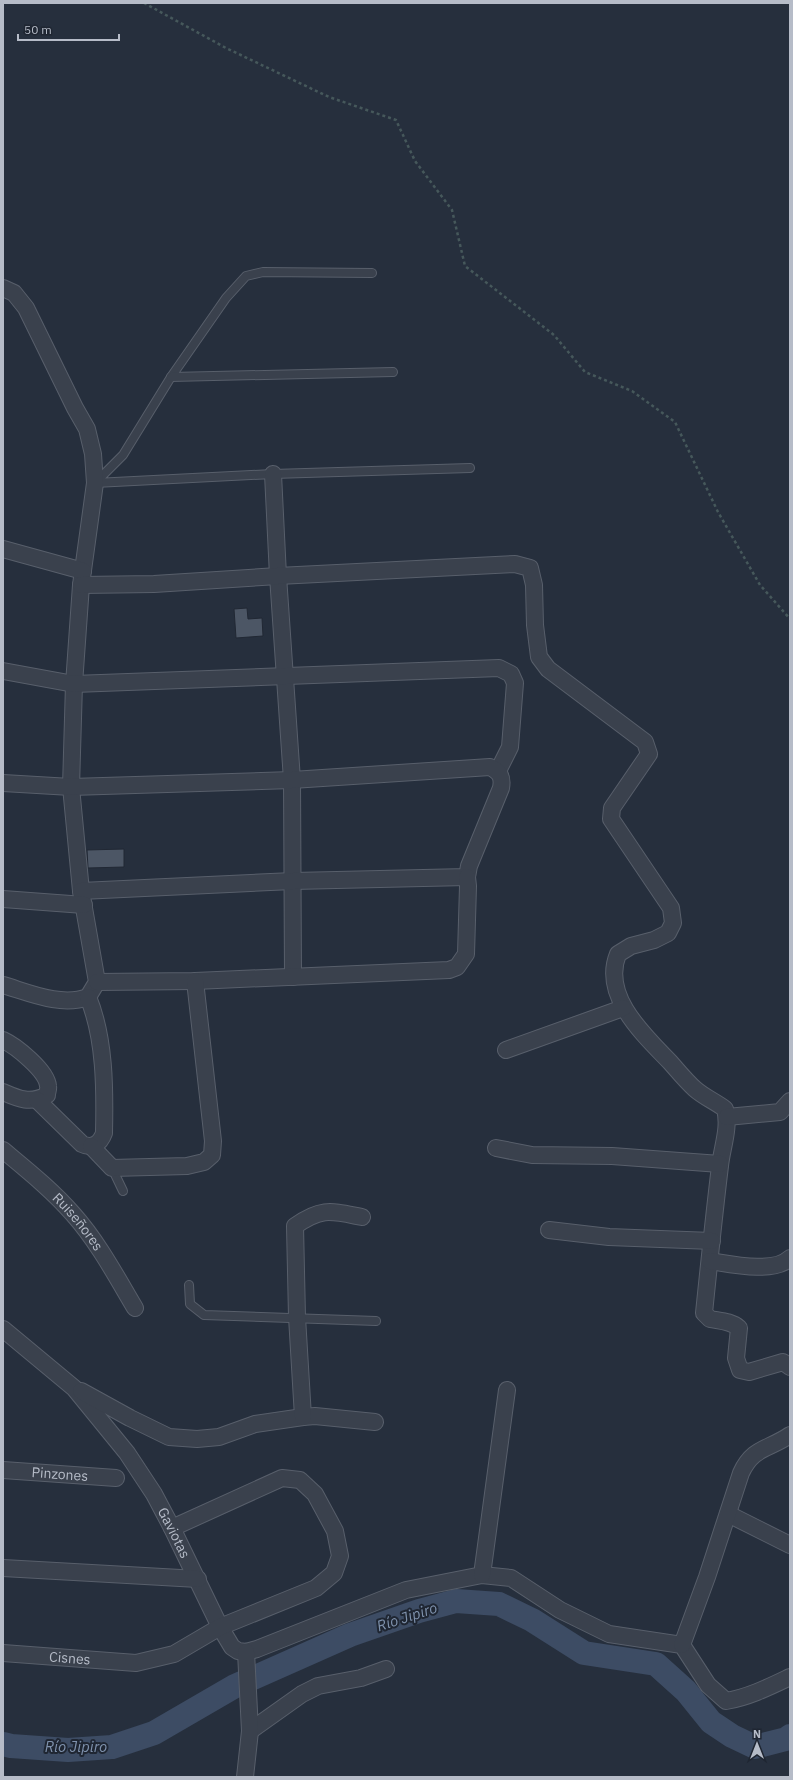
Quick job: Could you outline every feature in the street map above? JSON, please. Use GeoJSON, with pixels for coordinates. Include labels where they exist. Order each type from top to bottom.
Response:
{"type":"FeatureCollection","features":[{"type":"Feature","properties":{"kind":"street"},"geometry":{"type":"LineString","coordinates":[[3,288],[14,293],[26,308],[75,408],[87,429],[92,454],[95,483],[82,578],[74,684],[71,787],[82,898],[97,982],[88,997],[80,1000],[62,1002],[3,985]]}},
{"type":"Feature","properties":{"kind":"street"},"geometry":{"type":"LineString","coordinates":[[273,474],[284,676],[292,780],[293,977]]}},
{"type":"Feature","properties":{"kind":"street"},"geometry":{"type":"LineString","coordinates":[[3,549],[82,578],[154,584],[514,564],[530,568],[534,585],[535,626],[538,657],[548,669],[645,742],[649,754],[612,808],[611,819],[671,908],[673,923],[668,933],[661,938],[631,946],[618,954],[613,970],[615,984],[623,1008],[640,1032],[695,1090],[725,1109],[727,1117],[720,1164],[704,1313],[710,1320],[730,1322],[739,1328],[736,1358],[740,1370],[749,1372],[784,1362],[790,1367]]}},
{"type":"Feature","properties":{"kind":"street"},"geometry":{"type":"LineString","coordinates":[[3,671],[74,684],[499,668],[511,674],[515,683],[510,747],[498,771]]}},
{"type":"Feature","properties":{"kind":"street"},"geometry":{"type":"LineString","coordinates":[[3,783],[71,787],[292,780],[490,767],[498,771],[502,779],[501,788],[469,866],[467,877],[468,910],[466,954],[456,967],[449,970],[293,977],[195,981],[97,982]]}},
{"type":"Feature","properties":{"kind":"street"},"geometry":{"type":"LineString","coordinates":[[3,899],[82,898],[293,881],[467,877]]}},
{"type":"Feature","properties":{"kind":"street"},"geometry":{"type":"LineString","coordinates":[[91,1146],[112,1168],[187,1166],[204,1162],[212,1155],[212,1141],[195,981]]}},
{"type":"Feature","properties":{"kind":"street"},"geometry":{"type":"LineString","coordinates":[[37,1100],[86,1146],[91,1146],[100,1141],[104,1133],[105,1091],[96,1017],[88,997]]}},
{"type":"Feature","properties":{"kind":"street"},"geometry":{"type":"LineString","coordinates":[[506,1050],[623,1008]]}},
{"type":"Feature","properties":{"kind":"street"},"geometry":{"type":"LineString","coordinates":[[3,1040],[29,1058],[43,1074],[48,1086],[47,1095],[37,1100],[21,1099],[3,1092]]}},
{"type":"Feature","properties":{"kind":"street"},"geometry":{"type":"LineString","coordinates":[[727,1117],[780,1112],[790,1101]]}},
{"type":"Feature","properties":{"kind":"street"},"geometry":{"type":"LineString","coordinates":[[496,1148],[532,1155],[612,1156],[720,1164]]}},
{"type":"Feature","properties":{"kind":"street","name":"Ruiseñores"},"geometry":{"type":"LineString","coordinates":[[3,1150],[38,1179],[73,1214],[104,1255],[135,1308]]}},
{"type":"Feature","properties":{"kind":"street"},"geometry":{"type":"LineString","coordinates":[[303,1417],[297,1317],[294,1226],[309,1216],[328,1210],[362,1217]]}},
{"type":"Feature","properties":{"kind":"street"},"geometry":{"type":"LineString","coordinates":[[549,1230],[609,1237],[712,1240]]}},
{"type":"Feature","properties":{"kind":"street"},"geometry":{"type":"LineString","coordinates":[[710,1261],[751,1266],[773,1266],[790,1258]]}},
{"type":"Feature","properties":{"kind":"street","name":"Gaviotas"},"geometry":{"type":"LineString","coordinates":[[3,1329],[74,1388],[127,1453],[154,1494],[220,1627],[232,1648],[246,1657]]}},
{"type":"Feature","properties":{"kind":"street"},"geometry":{"type":"LineString","coordinates":[[74,1388],[130,1418],[169,1436],[197,1438],[219,1437],[255,1424],[315,1416],[375,1422]]}},
{"type":"Feature","properties":{"kind":"street"},"geometry":{"type":"LineString","coordinates":[[482,1575],[507,1390]]}},
{"type":"Feature","properties":{"kind":"street"},"geometry":{"type":"LineString","coordinates":[[682,1645],[746,1461],[754,1453],[777,1444],[790,1435]]}},
{"type":"Feature","properties":{"kind":"street","name":"Pinzones"},"geometry":{"type":"LineString","coordinates":[[3,1470],[116,1478]]}},
{"type":"Feature","properties":{"kind":"street","name":"Cisnes"},"geometry":{"type":"LineString","coordinates":[[3,1653],[136,1663],[174,1654],[220,1627],[316,1588],[334,1573],[340,1556],[335,1531],[315,1494],[300,1480],[282,1478],[172,1528]]}},
{"type":"Feature","properties":{"kind":"street"},"geometry":{"type":"LineString","coordinates":[[728,1514],[790,1545]]}},
{"type":"Feature","properties":{"kind":"street"},"geometry":{"type":"LineString","coordinates":[[3,1568],[198,1580]]}},
{"type":"Feature","properties":{"kind":"street"},"geometry":{"type":"LineString","coordinates":[[245,1777],[250,1731],[246,1657],[257,1649],[406,1590],[482,1575],[511,1578],[560,1610],[609,1634],[682,1645],[708,1685],[726,1700],[741,1698],[763,1690],[790,1677]]}},
{"type":"Feature","properties":{"kind":"street"},"geometry":{"type":"LineString","coordinates":[[250,1731],[302,1694],[318,1686],[361,1678],[386,1669]]}},
{"type":"Feature","properties":{"kind":"lane"},"geometry":{"type":"LineString","coordinates":[[95,483],[123,455],[171,377],[226,298],[246,276],[263,272],[372,273]]}},
{"type":"Feature","properties":{"kind":"lane"},"geometry":{"type":"LineString","coordinates":[[171,377],[393,372]]}},
{"type":"Feature","properties":{"kind":"lane"},"geometry":{"type":"LineString","coordinates":[[95,483],[273,474],[470,468]]}},
{"type":"Feature","properties":{"kind":"lane"},"geometry":{"type":"LineString","coordinates":[[112,1168],[123,1191]]}},
{"type":"Feature","properties":{"kind":"lane"},"geometry":{"type":"LineString","coordinates":[[189,1285],[190,1304],[204,1315],[297,1317],[376,1321]]}},
{"type":"Feature","properties":{"kind":"path"},"geometry":{"type":"LineString","coordinates":[[144,3],[226,48],[329,98],[396,120],[415,161],[452,210],[465,266],[554,335],[585,372],[632,391],[675,422],[718,512],[760,585],[790,619]]}},
{"type":"Feature","properties":{"kind":"building"},"geometry":{"type":"Polygon","coordinates":[[[247,608],[248,619],[262,618],[263,636],[236,638],[234,609],[247,608]]]}},
{"type":"Feature","properties":{"kind":"building"},"geometry":{"type":"Polygon","coordinates":[[[124,849],[124,867],[88,868],[87,850],[124,849]]]}},
{"type":"Feature","properties":{"kind":"waterway","name":"Río Jipiro"},"geometry":{"type":"LineString","coordinates":[[3,1744],[11,1746],[68,1750],[112,1747],[154,1733],[235,1686],[350,1635],[419,1611],[456,1601],[499,1604],[532,1620],[584,1653],[656,1664],[686,1691],[711,1722],[732,1736],[755,1747],[786,1739],[790,1736]]}}]}
